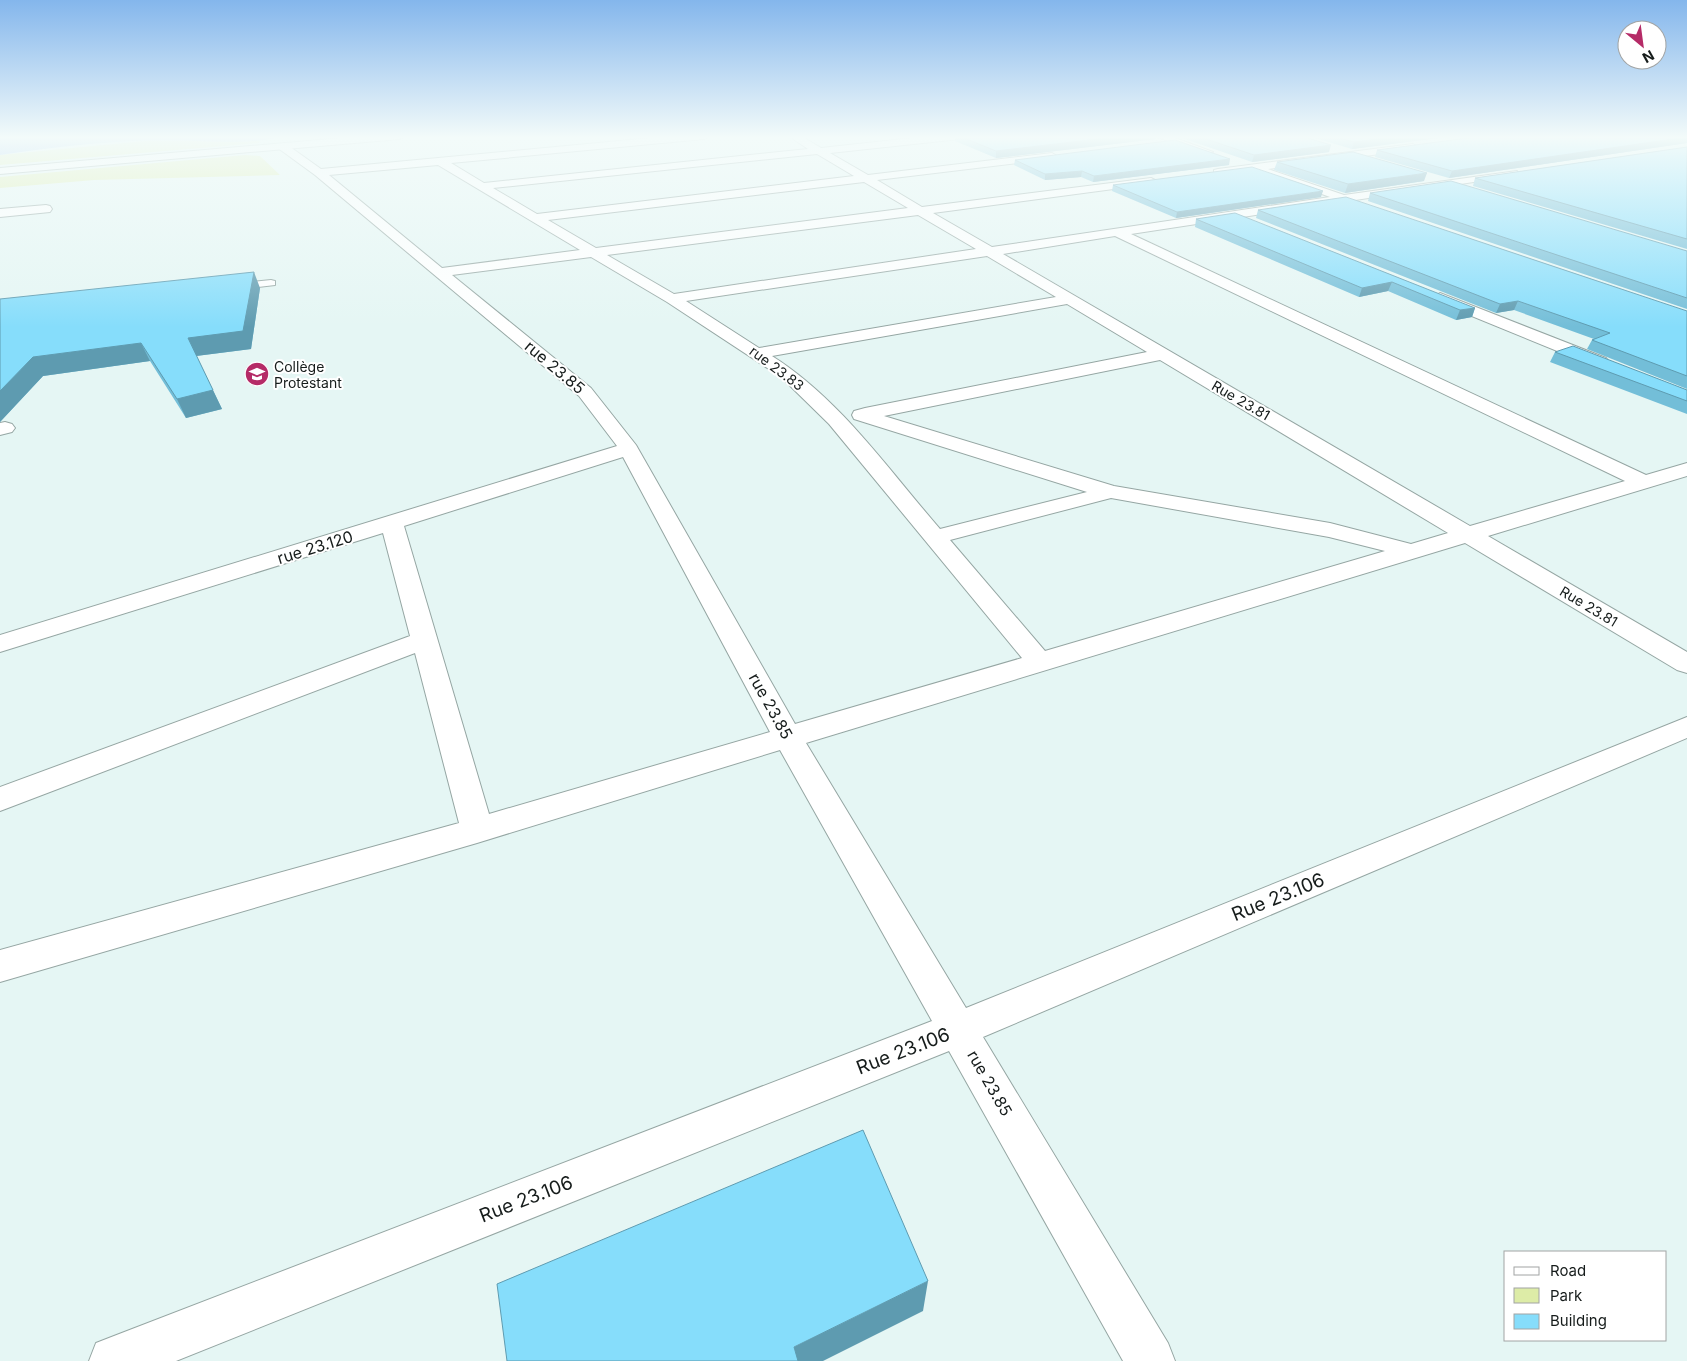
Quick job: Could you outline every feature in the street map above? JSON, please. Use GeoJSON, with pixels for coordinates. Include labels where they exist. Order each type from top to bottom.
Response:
{"type":"FeatureCollection","features":[{"type":"Feature","properties":{"kind":"street","name":"rue 23.85"},"geometry":{"type":"LineString","coordinates":[[352,200],[585,392],[629,449],[788,736],[1150,1361]]}},
{"type":"Feature","properties":{"kind":"street","name":"rue 23.83"},"geometry":{"type":"LineString","coordinates":[[506,200],[758,353],[808,392],[836,420],[1041,662]]}},
{"type":"Feature","properties":{"kind":"street"},"geometry":{"type":"LineString","coordinates":[[535,218],[687,200]]}},
{"type":"Feature","properties":{"kind":"street","name":"Rue 23.81"},"geometry":{"type":"LineString","coordinates":[[900,200],[1687,664]]}},
{"type":"Feature","properties":{"kind":"street"},"geometry":{"type":"LineString","coordinates":[[441,272],[1009,200]]}},
{"type":"Feature","properties":{"kind":"street"},"geometry":{"type":"LineString","coordinates":[[672,299],[987,250],[1334,200]]}},
{"type":"Feature","properties":{"kind":"street"},"geometry":{"type":"LineString","coordinates":[[1349,200],[1372,207]]}},
{"type":"Feature","properties":{"kind":"street"},"geometry":{"type":"LineString","coordinates":[[0,213],[46,209]]}},
{"type":"Feature","properties":{"kind":"street"},"geometry":{"type":"LineString","coordinates":[[1232,215],[1260,226]]}},
{"type":"Feature","properties":{"kind":"street"},"geometry":{"type":"LineString","coordinates":[[1116,232],[1643,481]]}},
{"type":"Feature","properties":{"kind":"street"},"geometry":{"type":"LineString","coordinates":[[1427,293],[1613,367]]}},
{"type":"Feature","properties":{"kind":"street"},"geometry":{"type":"LineString","coordinates":[[758,353],[1071,299]]}},
{"type":"Feature","properties":{"kind":"street"},"geometry":{"type":"LineString","coordinates":[[836,420],[1163,354]]}},
{"type":"Feature","properties":{"kind":"street"},"geometry":{"type":"LineString","coordinates":[[861,415],[1111,492],[1330,530],[1412,551]]}},
{"type":"Feature","properties":{"kind":"street","name":"rue 23.120"},"geometry":{"type":"LineString","coordinates":[[0,644],[629,449]]}},
{"type":"Feature","properties":{"kind":"street"},"geometry":{"type":"LineString","coordinates":[[0,966],[477,830],[1687,469]]}},
{"type":"Feature","properties":{"kind":"street"},"geometry":{"type":"LineString","coordinates":[[935,537],[1111,492]]}},
{"type":"Feature","properties":{"kind":"street"},"geometry":{"type":"LineString","coordinates":[[392,523],[477,830]]}},
{"type":"Feature","properties":{"kind":"street"},"geometry":{"type":"LineString","coordinates":[[0,799],[425,640]]}},
{"type":"Feature","properties":{"kind":"street","name":"Rue 23.106"},"geometry":{"type":"LineString","coordinates":[[114,1361],[959,1029],[1687,728]]}},
{"type":"Feature","properties":{"kind":"lane"},"geometry":{"type":"LineString","coordinates":[[223,288],[272,283]]}},
{"type":"Feature","properties":{"kind":"building"},"geometry":{"type":"Polygon","coordinates":[[[1147,200],[1264,200],[1177,212],[1147,200]]]}},
{"type":"Feature","properties":{"kind":"building"},"geometry":{"type":"Polygon","coordinates":[[[1329,200],[1354,200],[1687,311],[1687,376],[1592,340],[1610,333],[1518,301],[1500,304],[1258,210],[1329,200]]]}},
{"type":"Feature","properties":{"kind":"building"},"geometry":{"type":"Polygon","coordinates":[[[1390,200],[1513,200],[1687,251],[1687,298],[1390,200]]]}},
{"type":"Feature","properties":{"kind":"building"},"geometry":{"type":"Polygon","coordinates":[[[1550,200],[1687,200],[1687,239],[1550,200]]]}},
{"type":"Feature","properties":{"kind":"building"},"geometry":{"type":"Polygon","coordinates":[[[1235,213],[1475,308],[1460,310],[1392,282],[1362,288],[1196,219],[1235,213]]]}},
{"type":"Feature","properties":{"kind":"building"},"geometry":{"type":"Polygon","coordinates":[[[254,272],[243,331],[188,338],[213,390],[177,399],[141,343],[33,357],[0,391],[0,299],[254,272]]]}},
{"type":"Feature","properties":{"kind":"building"},"geometry":{"type":"Polygon","coordinates":[[[1573,346],[1687,390],[1687,401],[1555,352],[1573,346]]]}},
{"type":"Feature","properties":{"kind":"building"},"geometry":{"type":"Polygon","coordinates":[[[863,1130],[928,1281],[794,1347],[798,1361],[507,1361],[497,1284],[863,1130]]]}},
{"type":"Feature","properties":{"kind":"place","name":"Collège Protestant"},"geometry":{"type":"Point","coordinates":[257,374]}}]}
